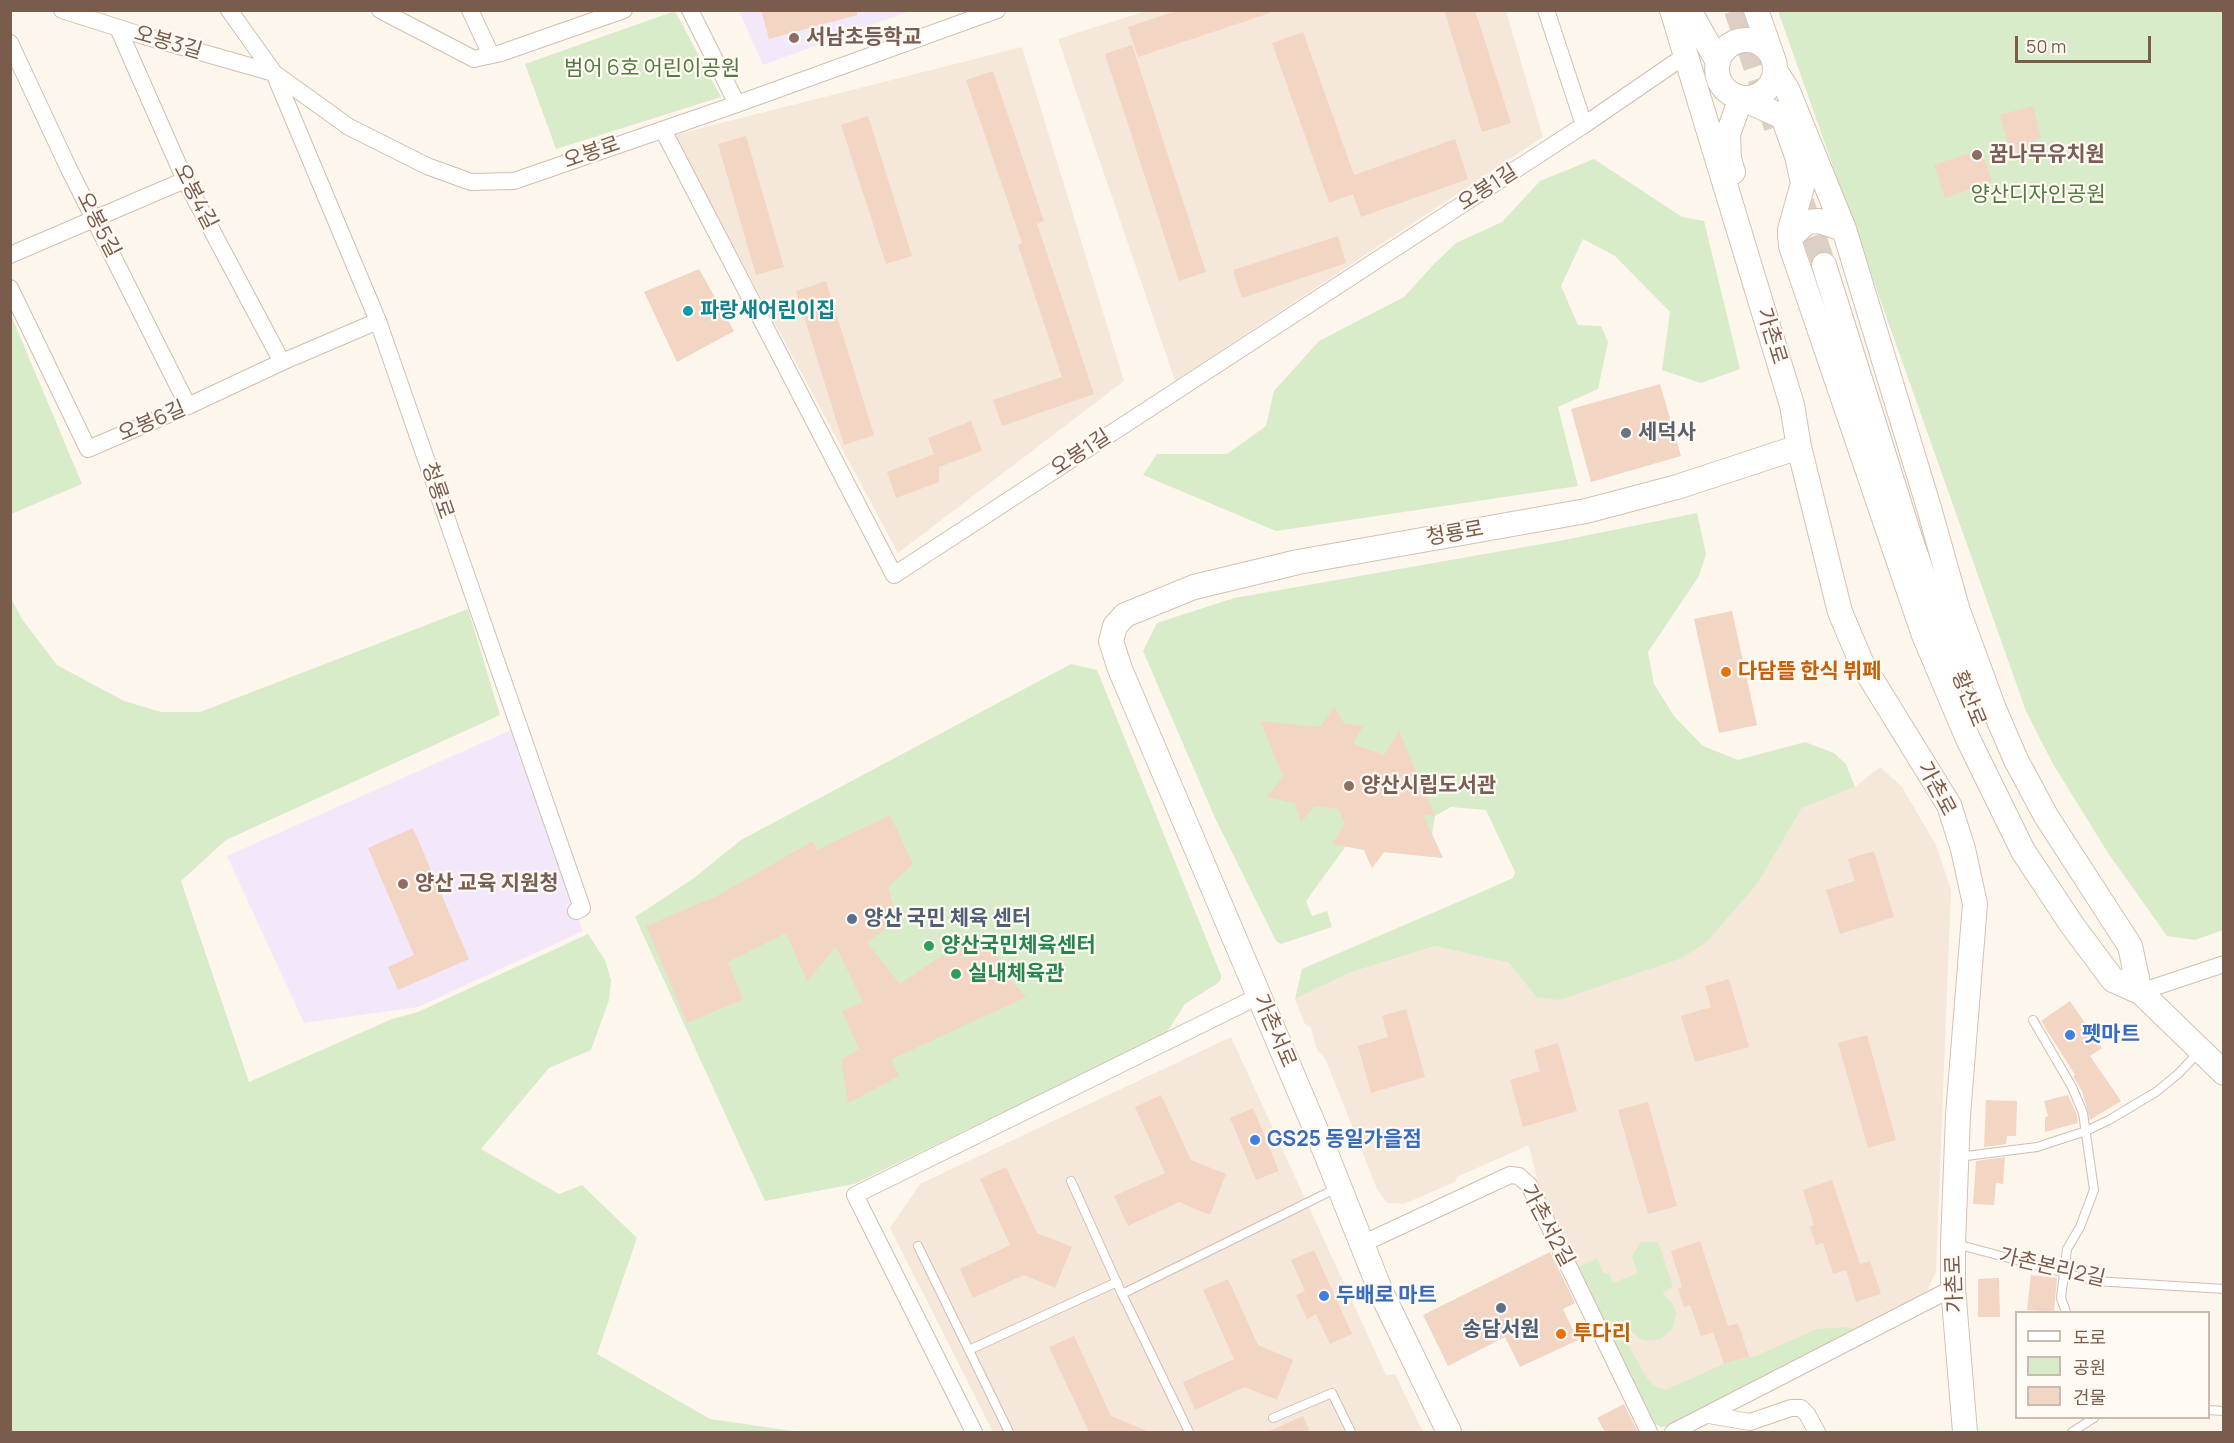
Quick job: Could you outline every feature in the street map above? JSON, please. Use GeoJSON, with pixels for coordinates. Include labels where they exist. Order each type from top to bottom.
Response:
{"type":"FeatureCollection","features":[{"type":"Feature","properties":{"kind":"main road","name":"가촌로"},"geometry":{"type":"LineString","coordinates":[[1672,10],[1792,405],[1799,447],[1844,622],[1862,664],[1949,805],[1975,904],[1958,1115],[1953,1244],[1953,1288],[1965,1432]]}},
{"type":"Feature","properties":{"kind":"main road"},"geometry":{"type":"LineString","coordinates":[[1689,10],[1718,62],[1719,81],[1725,89],[1783,117],[1794,146],[1803,183],[1790,230],[1791,246],[1924,635],[1968,739],[2023,851],[2072,926],[2113,980],[2140,992]]}},
{"type":"Feature","properties":{"kind":"main road"},"geometry":{"type":"LineString","coordinates":[[1741,98],[1760,95],[1773,81],[1773,62],[1756,10]]}},
{"type":"Feature","properties":{"kind":"main road"},"geometry":{"type":"LineString","coordinates":[[1718,62],[1728,46],[1737,41],[1756,42],[1764,46],[1787,88],[1844,229],[1958,610],[1994,709],[2016,760],[2046,816],[2130,946],[2140,992]]}},
{"type":"Feature","properties":{"kind":"main road"},"geometry":{"type":"LineString","coordinates":[[1741,98],[1728,134],[1729,159],[1765,278],[1763,310]]}},
{"type":"Feature","properties":{"kind":"main road"},"geometry":{"type":"LineString","coordinates":[[1790,237],[1807,222],[1819,221],[1844,229]]}},
{"type":"Feature","properties":{"kind":"main road","name":"황산로"},"geometry":{"type":"LineString","coordinates":[[1824,265],[1912,544],[1952,662],[1984,740],[2012,798],[2040,849],[2130,984],[2223,1073]]}},
{"type":"Feature","properties":{"kind":"main road","name":"청룡로"},"geometry":{"type":"LineString","coordinates":[[1115,626],[1125,615],[1194,587],[1298,562],[1586,511],[1677,487],[1799,447]]}},
{"type":"Feature","properties":{"kind":"main road","name":"가촌서로"},"geometry":{"type":"LineString","coordinates":[[1115,626],[1111,641],[1120,669],[1382,1292],[1449,1432]]}},
{"type":"Feature","properties":{"kind":"street","name":"오봉3길"},"geometry":{"type":"LineString","coordinates":[[62,10],[274,73]]}},
{"type":"Feature","properties":{"kind":"street","name":"오봉로"},"geometry":{"type":"LineString","coordinates":[[229,10],[274,73],[349,127],[427,166],[471,182],[514,181],[737,104],[976,14],[998,10]]}},
{"type":"Feature","properties":{"kind":"street"},"geometry":{"type":"LineString","coordinates":[[380,10],[474,58],[491,55],[585,17],[624,10]]}},
{"type":"Feature","properties":{"kind":"street"},"geometry":{"type":"LineString","coordinates":[[470,10],[491,55]]}},
{"type":"Feature","properties":{"kind":"street"},"geometry":{"type":"LineString","coordinates":[[690,10],[737,104]]}},
{"type":"Feature","properties":{"kind":"street"},"geometry":{"type":"LineString","coordinates":[[1546,10],[1584,125]]}},
{"type":"Feature","properties":{"kind":"street","name":"오봉4길"},"geometry":{"type":"LineString","coordinates":[[118,28],[185,180],[282,362]]}},
{"type":"Feature","properties":{"kind":"street","name":"오봉5길"},"geometry":{"type":"LineString","coordinates":[[10,43],[68,168],[188,406]]}},
{"type":"Feature","properties":{"kind":"street","name":"오봉1길"},"geometry":{"type":"LineString","coordinates":[[663,130],[894,574],[1584,125],[1686,55]]}},
{"type":"Feature","properties":{"kind":"street","name":"청룡로"},"geometry":{"type":"LineString","coordinates":[[274,73],[378,321],[582,909],[576,911]]}},
{"type":"Feature","properties":{"kind":"street"},"geometry":{"type":"LineString","coordinates":[[10,255],[185,180]]}},
{"type":"Feature","properties":{"kind":"street","name":"오봉6길"},"geometry":{"type":"LineString","coordinates":[[10,288],[88,449],[378,321]]}},
{"type":"Feature","properties":{"kind":"street"},"geometry":{"type":"LineString","coordinates":[[2140,992],[2223,964]]}},
{"type":"Feature","properties":{"kind":"street"},"geometry":{"type":"LineString","coordinates":[[974,1432],[855,1194],[1259,996]]}},
{"type":"Feature","properties":{"kind":"street","name":"가촌서2길"},"geometry":{"type":"LineString","coordinates":[[1362,1244],[1510,1175],[1520,1176],[1528,1185],[1648,1432]]}},
{"type":"Feature","properties":{"kind":"street"},"geometry":{"type":"LineString","coordinates":[[1673,1432],[1953,1288]]}},
{"type":"Feature","properties":{"kind":"street"},"geometry":{"type":"LineString","coordinates":[[1709,1414],[1750,1422],[1791,1408],[1802,1408],[1817,1432]]}},
{"type":"Feature","properties":{"kind":"lane"},"geometry":{"type":"LineString","coordinates":[[2032,1020],[2072,1087],[2083,1113],[2094,1190],[2080,1227],[2067,1249],[2061,1298],[2066,1311]]}},
{"type":"Feature","properties":{"kind":"lane"},"geometry":{"type":"LineString","coordinates":[[1957,1157],[2037,1148],[2086,1131],[2156,1092],[2196,1057],[2200,1050]]}},
{"type":"Feature","properties":{"kind":"lane"},"geometry":{"type":"LineString","coordinates":[[1071,1181],[1122,1294],[1189,1432]]}},
{"type":"Feature","properties":{"kind":"lane"},"geometry":{"type":"LineString","coordinates":[[1122,1294],[1339,1187]]}},
{"type":"Feature","properties":{"kind":"lane","name":"가촌본리2길"},"geometry":{"type":"LineString","coordinates":[[1953,1244],[2096,1281],[2223,1290]]}},
{"type":"Feature","properties":{"kind":"lane"},"geometry":{"type":"LineString","coordinates":[[918,1246],[1010,1432]]}},
{"type":"Feature","properties":{"kind":"lane"},"geometry":{"type":"LineString","coordinates":[[969,1350],[1117,1282]]}},
{"type":"Feature","properties":{"kind":"lane"},"geometry":{"type":"LineString","coordinates":[[1273,1418],[1332,1393],[1351,1432]]}},
{"type":"Feature","properties":{"kind":"lane"},"geometry":{"type":"LineString","coordinates":[[2072,1432],[2092,1419]]}},
{"type":"Feature","properties":{"kind":"shaded area","name":"서남초등학교"},"geometry":{"type":"Polygon","coordinates":[[[739,11],[910,11],[763,65],[739,11]]]}},
{"type":"Feature","properties":{"kind":"shaded area"},"geometry":{"type":"Polygon","coordinates":[[[1146,11],[1506,11],[1543,137],[1175,381],[1058,39],[1146,11]]]}},
{"type":"Feature","properties":{"kind":"shaded area"},"geometry":{"type":"Polygon","coordinates":[[[1022,47],[1124,381],[898,553],[674,135],[1022,47]]]}},
{"type":"Feature","properties":{"kind":"shaded area","name":"양산 교육 지원청"},"geometry":{"type":"Polygon","coordinates":[[[511,730],[583,931],[418,1007],[304,1023],[227,856],[511,730]]]}},
{"type":"Feature","properties":{"kind":"shaded area"},"geometry":{"type":"Polygon","coordinates":[[[1880,767],[1902,787],[1936,845],[1951,890],[1936,1272],[1927,1291],[1719,1401],[1661,1427],[1654,1423],[1649,1415],[1537,1180],[1529,1145],[1457,1177],[1455,1182],[1404,1204],[1387,1203],[1377,1189],[1325,1058],[1317,1050],[1311,1028],[1305,1024],[1295,999],[1349,973],[1435,946],[1509,963],[1536,997],[1708,941],[1758,883],[1802,808],[1855,787],[1880,767]]]}},
{"type":"Feature","properties":{"kind":"shaded area"},"geometry":{"type":"Polygon","coordinates":[[[1231,1037],[1386,1375],[1395,1374],[1423,1432],[993,1432],[890,1228],[920,1184],[1231,1037]]]}},
{"type":"Feature","properties":{"kind":"green space","name":"범어 6호 어린이공원"},"geometry":{"type":"Polygon","coordinates":[[[675,11],[721,97],[556,149],[525,64],[675,11]]]}},
{"type":"Feature","properties":{"kind":"green space","name":"양산디자인공원"},"geometry":{"type":"Polygon","coordinates":[[[1778,11],[2223,11],[2223,930],[2195,940],[2167,936],[2108,853],[2053,764],[2026,711],[1778,11]]]}},
{"type":"Feature","properties":{"kind":"green space"},"geometry":{"type":"Polygon","coordinates":[[[1594,159],[1682,217],[1704,221],[1740,369],[1701,383],[1662,370],[1670,312],[1615,256],[1583,239],[1561,286],[1578,325],[1601,326],[1608,342],[1598,389],[1558,407],[1578,486],[1276,531],[1143,475],[1157,454],[1227,454],[1266,426],[1274,391],[1319,341],[1404,297],[1456,243],[1502,222],[1540,181],[1594,159]]]}},
{"type":"Feature","properties":{"kind":"green space"},"geometry":{"type":"Polygon","coordinates":[[[11,315],[82,484],[10,514],[11,315]]]}},
{"type":"Feature","properties":{"kind":"green space"},"geometry":{"type":"Polygon","coordinates":[[[1697,513],[1706,554],[1699,576],[1648,652],[1654,684],[1674,716],[1703,746],[1738,760],[1805,742],[1834,753],[1846,764],[1855,787],[1802,808],[1758,883],[1708,941],[1682,958],[1559,1000],[1536,997],[1509,963],[1435,946],[1349,973],[1295,999],[1302,969],[1513,878],[1515,872],[1486,810],[1451,807],[1435,816],[1432,834],[1443,858],[1384,852],[1372,868],[1364,850],[1346,846],[1306,901],[1312,916],[1327,911],[1332,927],[1281,944],[1276,941],[1216,820],[1143,651],[1157,623],[1234,598],[1559,541],[1697,513]]]}},
{"type":"Feature","properties":{"kind":"green space"},"geometry":{"type":"Polygon","coordinates":[[[11,598],[22,619],[57,665],[124,701],[161,712],[200,712],[468,609],[500,715],[226,840],[181,881],[249,1082],[392,1019],[418,1012],[588,934],[605,960],[611,980],[609,1000],[591,1050],[549,1068],[481,1149],[559,1194],[582,1185],[637,1238],[597,1354],[710,1419],[799,1432],[11,1432],[11,598]]]}},
{"type":"Feature","properties":{"kind":"green space","name":"양산국민체육센터"},"geometry":{"type":"Polygon","coordinates":[[[1071,664],[1097,670],[1221,979],[1185,1004],[1165,1035],[854,1184],[765,1201],[635,917],[694,878],[741,840],[1071,664]]]}},
{"type":"Feature","properties":{"kind":"green space"},"geometry":{"type":"Polygon","coordinates":[[[1640,1242],[1658,1242],[1673,1287],[1662,1293],[1674,1305],[1676,1312],[1673,1328],[1661,1339],[1646,1341],[1628,1328],[1626,1341],[1645,1375],[1653,1385],[1665,1390],[1724,1364],[1749,1356],[1751,1358],[1817,1329],[1849,1327],[1854,1330],[1719,1401],[1668,1426],[1661,1427],[1654,1423],[1649,1415],[1579,1267],[1597,1258],[1604,1274],[1609,1273],[1613,1283],[1638,1273],[1632,1257],[1640,1242]]]}},
{"type":"Feature","properties":{"kind":"building"},"geometry":{"type":"Polygon","coordinates":[[[761,10],[857,10],[857,15],[769,39],[761,10]]]}},
{"type":"Feature","properties":{"kind":"building"},"geometry":{"type":"Polygon","coordinates":[[[1179,10],[1269,10],[1270,13],[1138,57],[1128,27],[1179,10]]]}},
{"type":"Feature","properties":{"kind":"building"},"geometry":{"type":"Polygon","coordinates":[[[1444,10],[1475,10],[1511,123],[1482,132],[1444,10]]]}},
{"type":"Feature","properties":{"kind":"building"},"geometry":{"type":"Polygon","coordinates":[[[1303,32],[1354,175],[1455,139],[1468,179],[1361,217],[1353,194],[1329,203],[1272,43],[1303,32]]]}},
{"type":"Feature","properties":{"kind":"building"},"geometry":{"type":"Polygon","coordinates":[[[1132,45],[1206,272],[1179,281],[1105,54],[1132,45]]]}},
{"type":"Feature","properties":{"kind":"building"},"geometry":{"type":"Polygon","coordinates":[[[993,71],[1044,221],[1037,224],[1094,394],[1002,426],[993,400],[1062,377],[1018,245],[1022,243],[966,80],[993,71]]]}},
{"type":"Feature","properties":{"kind":"building"},"geometry":{"type":"Polygon","coordinates":[[[2033,106],[2041,138],[2034,140],[2038,153],[2012,160],[2000,115],[2033,106]]]}},
{"type":"Feature","properties":{"kind":"building"},"geometry":{"type":"Polygon","coordinates":[[[868,116],[912,256],[886,264],[841,125],[868,116]]]}},
{"type":"Feature","properties":{"kind":"building"},"geometry":{"type":"Polygon","coordinates":[[[746,136],[784,267],[756,275],[718,144],[746,136]]]}},
{"type":"Feature","properties":{"kind":"building"},"geometry":{"type":"Polygon","coordinates":[[[1981,149],[1992,181],[1945,198],[1934,165],[1981,149]]]}},
{"type":"Feature","properties":{"kind":"building"},"geometry":{"type":"Polygon","coordinates":[[[1338,236],[1346,263],[1242,298],[1233,270],[1338,236]]]}},
{"type":"Feature","properties":{"kind":"building","name":"파랑새어린이집"},"geometry":{"type":"Polygon","coordinates":[[[699,269],[734,331],[677,362],[644,292],[699,269]]]}},
{"type":"Feature","properties":{"kind":"building"},"geometry":{"type":"Polygon","coordinates":[[[826,281],[874,435],[844,445],[796,291],[826,281]]]}},
{"type":"Feature","properties":{"kind":"building","name":"세덕사"},"geometry":{"type":"Polygon","coordinates":[[[1660,384],[1681,456],[1591,482],[1571,409],[1660,384]]]}},
{"type":"Feature","properties":{"kind":"building"},"geometry":{"type":"Polygon","coordinates":[[[971,421],[982,451],[939,467],[939,482],[896,498],[887,472],[934,454],[928,438],[971,421]]]}},
{"type":"Feature","properties":{"kind":"building","name":"다담뜰 한식 뷔페"},"geometry":{"type":"Polygon","coordinates":[[[1732,611],[1757,725],[1719,733],[1694,619],[1732,611]]]}},
{"type":"Feature","properties":{"kind":"building","name":"양산시립도서관"},"geometry":{"type":"Polygon","coordinates":[[[1334,707],[1344,723],[1363,726],[1353,744],[1384,755],[1399,731],[1435,816],[1423,815],[1443,858],[1384,852],[1372,868],[1364,850],[1332,844],[1345,824],[1338,809],[1315,806],[1301,822],[1295,803],[1267,797],[1283,776],[1260,721],[1320,727],[1334,707]]]}},
{"type":"Feature","properties":{"kind":"building"},"geometry":{"type":"Polygon","coordinates":[[[890,815],[913,864],[888,887],[894,909],[889,925],[867,943],[900,984],[973,935],[984,947],[993,942],[1006,975],[1026,997],[892,1059],[899,1076],[848,1103],[841,1060],[859,1049],[842,1011],[863,1002],[836,947],[807,981],[786,933],[728,962],[743,999],[687,1023],[646,926],[717,896],[813,841],[817,850],[890,815]]]}},
{"type":"Feature","properties":{"kind":"building"},"geometry":{"type":"Polygon","coordinates":[[[413,828],[469,959],[398,990],[388,967],[414,955],[368,848],[413,828]]]}},
{"type":"Feature","properties":{"kind":"building"},"geometry":{"type":"Polygon","coordinates":[[[1874,851],[1894,917],[1840,934],[1826,890],[1855,881],[1848,859],[1874,851]]]}},
{"type":"Feature","properties":{"kind":"building"},"geometry":{"type":"Polygon","coordinates":[[[1729,979],[1749,1047],[1695,1062],[1681,1016],[1711,1007],[1705,986],[1729,979]]]}},
{"type":"Feature","properties":{"kind":"building"},"geometry":{"type":"Polygon","coordinates":[[[2070,1001],[2102,1048],[2090,1056],[2121,1101],[2090,1120],[2082,1091],[2073,1076],[2075,1075],[2041,1021],[2070,1001]]]}},
{"type":"Feature","properties":{"kind":"building"},"geometry":{"type":"Polygon","coordinates":[[[1406,1009],[1425,1077],[1371,1093],[1358,1046],[1388,1037],[1382,1016],[1406,1009]]]}},
{"type":"Feature","properties":{"kind":"building"},"geometry":{"type":"Polygon","coordinates":[[[1867,1035],[1896,1140],[1868,1148],[1838,1043],[1867,1035]]]}},
{"type":"Feature","properties":{"kind":"building"},"geometry":{"type":"Polygon","coordinates":[[[1558,1043],[1577,1111],[1523,1127],[1510,1080],[1540,1071],[1534,1050],[1558,1043]]]}},
{"type":"Feature","properties":{"kind":"building"},"geometry":{"type":"Polygon","coordinates":[[[1161,1095],[1191,1160],[1226,1174],[1210,1215],[1179,1202],[1128,1226],[1114,1196],[1165,1173],[1135,1107],[1161,1095]]]}},
{"type":"Feature","properties":{"kind":"building"},"geometry":{"type":"Polygon","coordinates":[[[2068,1095],[2078,1123],[2045,1132],[2045,1118],[2048,1116],[2044,1101],[2068,1095]]]}},
{"type":"Feature","properties":{"kind":"building"},"geometry":{"type":"Polygon","coordinates":[[[1986,1100],[2017,1101],[2016,1136],[2007,1136],[2006,1144],[1984,1147],[1986,1100]]]}},
{"type":"Feature","properties":{"kind":"building"},"geometry":{"type":"Polygon","coordinates":[[[1648,1102],[1677,1206],[1648,1214],[1618,1110],[1648,1102]]]}},
{"type":"Feature","properties":{"kind":"building"},"geometry":{"type":"Polygon","coordinates":[[[1253,1108],[1279,1171],[1256,1180],[1230,1118],[1253,1108]]]}},
{"type":"Feature","properties":{"kind":"building"},"geometry":{"type":"Polygon","coordinates":[[[2005,1157],[2003,1184],[1996,1183],[1994,1205],[1973,1204],[1976,1161],[2005,1157]]]}},
{"type":"Feature","properties":{"kind":"building"},"geometry":{"type":"Polygon","coordinates":[[[1006,1167],[1037,1233],[1072,1247],[1055,1288],[1024,1275],[973,1298],[960,1269],[1010,1245],[980,1179],[1006,1167]]]}},
{"type":"Feature","properties":{"kind":"building"},"geometry":{"type":"Polygon","coordinates":[[[1832,1180],[1860,1264],[1870,1261],[1881,1294],[1856,1302],[1846,1270],[1833,1274],[1823,1243],[1816,1245],[1810,1227],[1814,1225],[1803,1190],[1832,1180]]]}},
{"type":"Feature","properties":{"kind":"building"},"geometry":{"type":"Polygon","coordinates":[[[1700,1241],[1728,1326],[1738,1323],[1749,1356],[1724,1364],[1713,1332],[1701,1336],[1690,1305],[1684,1307],[1678,1289],[1682,1287],[1671,1251],[1700,1241]]]}},
{"type":"Feature","properties":{"kind":"building"},"geometry":{"type":"Polygon","coordinates":[[[1314,1250],[1352,1334],[1330,1344],[1316,1314],[1307,1319],[1296,1295],[1305,1291],[1291,1260],[1314,1250]]]}},
{"type":"Feature","properties":{"kind":"building","name":"송담서원"},"geometry":{"type":"Polygon","coordinates":[[[1550,1252],[1575,1303],[1563,1309],[1578,1340],[1520,1367],[1505,1337],[1448,1366],[1423,1315],[1550,1252]]]}},
{"type":"Feature","properties":{"kind":"building"},"geometry":{"type":"Polygon","coordinates":[[[2031,1275],[2057,1278],[2054,1311],[2027,1310],[2031,1275]]]}},
{"type":"Feature","properties":{"kind":"building"},"geometry":{"type":"Polygon","coordinates":[[[1999,1278],[2000,1317],[1978,1317],[1978,1279],[1999,1278]]]}},
{"type":"Feature","properties":{"kind":"building"},"geometry":{"type":"Polygon","coordinates":[[[1228,1279],[1258,1345],[1293,1360],[1277,1400],[1245,1387],[1195,1410],[1183,1382],[1234,1359],[1203,1290],[1228,1279]]]}},
{"type":"Feature","properties":{"kind":"building"},"geometry":{"type":"Polygon","coordinates":[[[1074,1336],[1111,1416],[1150,1432],[1089,1432],[1049,1347],[1074,1336]]]}},
{"type":"Feature","properties":{"kind":"building"},"geometry":{"type":"Polygon","coordinates":[[[1624,1404],[1638,1432],[1605,1432],[1597,1418],[1624,1404]]]}},
{"type":"Feature","properties":{"kind":"building"},"geometry":{"type":"Polygon","coordinates":[[[1303,1416],[1310,1432],[1267,1432],[1303,1416]]]}},
{"type":"Feature","properties":{"kind":"tunnel"},"geometry":{"type":"LineString","coordinates":[[1736,10],[1776,127]]}},
{"type":"Feature","properties":{"kind":"tunnel"},"geometry":{"type":"LineString","coordinates":[[1802,202],[1824,265]]}},
{"type":"Feature","properties":{"kind":"place","name":"서남초등학교"},"geometry":{"type":"Point","coordinates":[794,38]}},
{"type":"Feature","properties":{"kind":"place","name":"꿈나무유치원"},"geometry":{"type":"Point","coordinates":[1977,155]}},
{"type":"Feature","properties":{"kind":"place","name":"파랑새어린이집"},"geometry":{"type":"Point","coordinates":[688,311]}},
{"type":"Feature","properties":{"kind":"place","name":"세덕사"},"geometry":{"type":"Point","coordinates":[1626,433]}},
{"type":"Feature","properties":{"kind":"place","name":"다담뜰 한식 뷔페"},"geometry":{"type":"Point","coordinates":[1726,672]}},
{"type":"Feature","properties":{"kind":"place","name":"양산시립도서관"},"geometry":{"type":"Point","coordinates":[1349,786]}},
{"type":"Feature","properties":{"kind":"place","name":"양산 교육 지원청"},"geometry":{"type":"Point","coordinates":[403,884]}},
{"type":"Feature","properties":{"kind":"place","name":"양산 국민 체육 센터"},"geometry":{"type":"Point","coordinates":[852,919]}},
{"type":"Feature","properties":{"kind":"place","name":"양산국민체육센터"},"geometry":{"type":"Point","coordinates":[929,946]}},
{"type":"Feature","properties":{"kind":"place","name":"실내체육관"},"geometry":{"type":"Point","coordinates":[956,974]}},
{"type":"Feature","properties":{"kind":"place","name":"펫마트"},"geometry":{"type":"Point","coordinates":[2070,1035]}},
{"type":"Feature","properties":{"kind":"place","name":"GS25 동일가을점"},"geometry":{"type":"Point","coordinates":[1255,1140]}},
{"type":"Feature","properties":{"kind":"place","name":"두배로 마트"},"geometry":{"type":"Point","coordinates":[1324,1296]}},
{"type":"Feature","properties":{"kind":"place","name":"송담서원"},"geometry":{"type":"Point","coordinates":[1501,1308]}},
{"type":"Feature","properties":{"kind":"place","name":"투다리"},"geometry":{"type":"Point","coordinates":[1561,1334]}}]}
